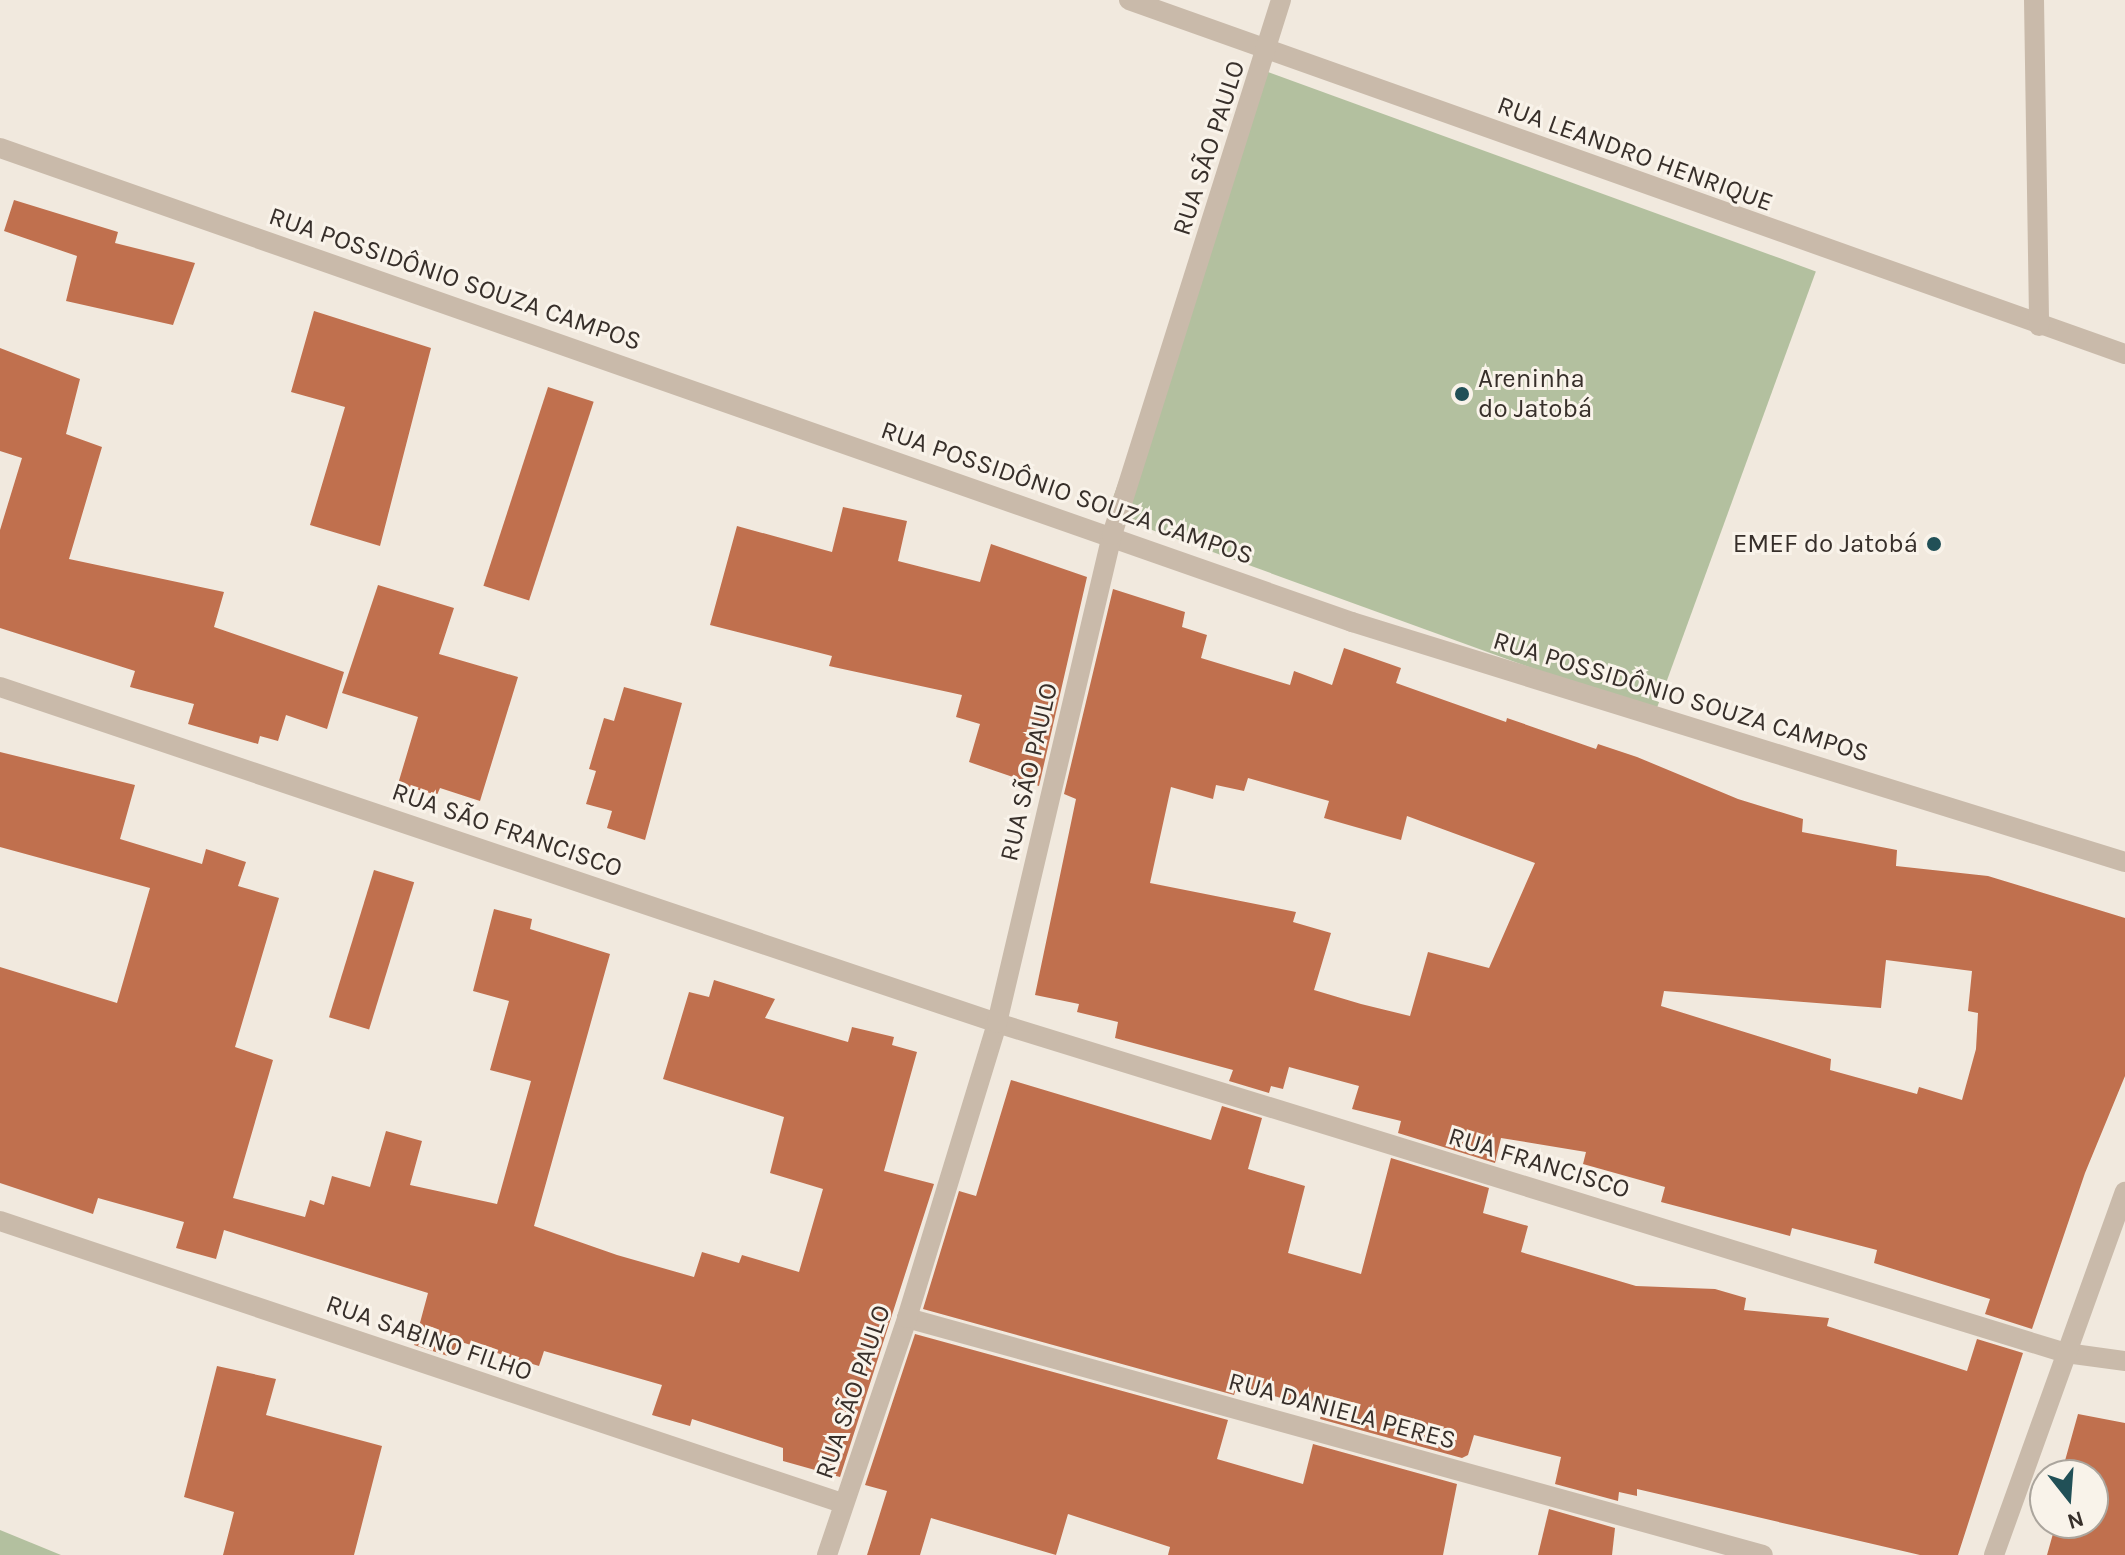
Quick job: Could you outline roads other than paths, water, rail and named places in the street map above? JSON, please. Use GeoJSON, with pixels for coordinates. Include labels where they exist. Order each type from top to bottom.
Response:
{"type":"FeatureCollection","features":[{"type":"Feature","properties":{"kind":"street","name":"RUA LEANDRO HENRIQUE"},"geometry":{"type":"LineString","coordinates":[[1129,0],[2039,326],[2125,354]]}},
{"type":"Feature","properties":{"kind":"street","name":"RUA SÃO PAULO"},"geometry":{"type":"LineString","coordinates":[[827,1555],[842,1503],[907,1318],[997,1023],[1112,535],[1281,0]]}},
{"type":"Feature","properties":{"kind":"street"},"geometry":{"type":"LineString","coordinates":[[2034,0],[2039,326]]}},
{"type":"Feature","properties":{"kind":"street","name":"RUA POSSIDÔNIO SOUZA CAMPOS"},"geometry":{"type":"LineString","coordinates":[[0,148],[1112,535],[1352,622],[2125,862]]}},
{"type":"Feature","properties":{"kind":"street","name":"RUA SÃO FRANCISCO"},"geometry":{"type":"LineString","coordinates":[[0,687],[997,1023]]}},
{"type":"Feature","properties":{"kind":"street","name":"RUA FRANCISCO"},"geometry":{"type":"LineString","coordinates":[[997,1023],[2066,1353]]}},
{"type":"Feature","properties":{"kind":"street"},"geometry":{"type":"LineString","coordinates":[[1994,1555],[2125,1192]]}},
{"type":"Feature","properties":{"kind":"street","name":"RUA SABINO FILHO"},"geometry":{"type":"LineString","coordinates":[[0,1221],[842,1503]]}},
{"type":"Feature","properties":{"kind":"street","name":"RUA DANIELA PERES"},"geometry":{"type":"LineString","coordinates":[[907,1318],[1763,1555]]}},
{"type":"Feature","properties":{"kind":"street"},"geometry":{"type":"LineString","coordinates":[[2066,1353],[2125,1361]]}},
{"type":"Feature","properties":{"kind":"place","name":"Areninha do Jatobá"},"geometry":{"type":"Point","coordinates":[1462,394]}},
{"type":"Feature","properties":{"kind":"place","name":"EMEF do Jatobá"},"geometry":{"type":"Point","coordinates":[1934,544]}}]}
